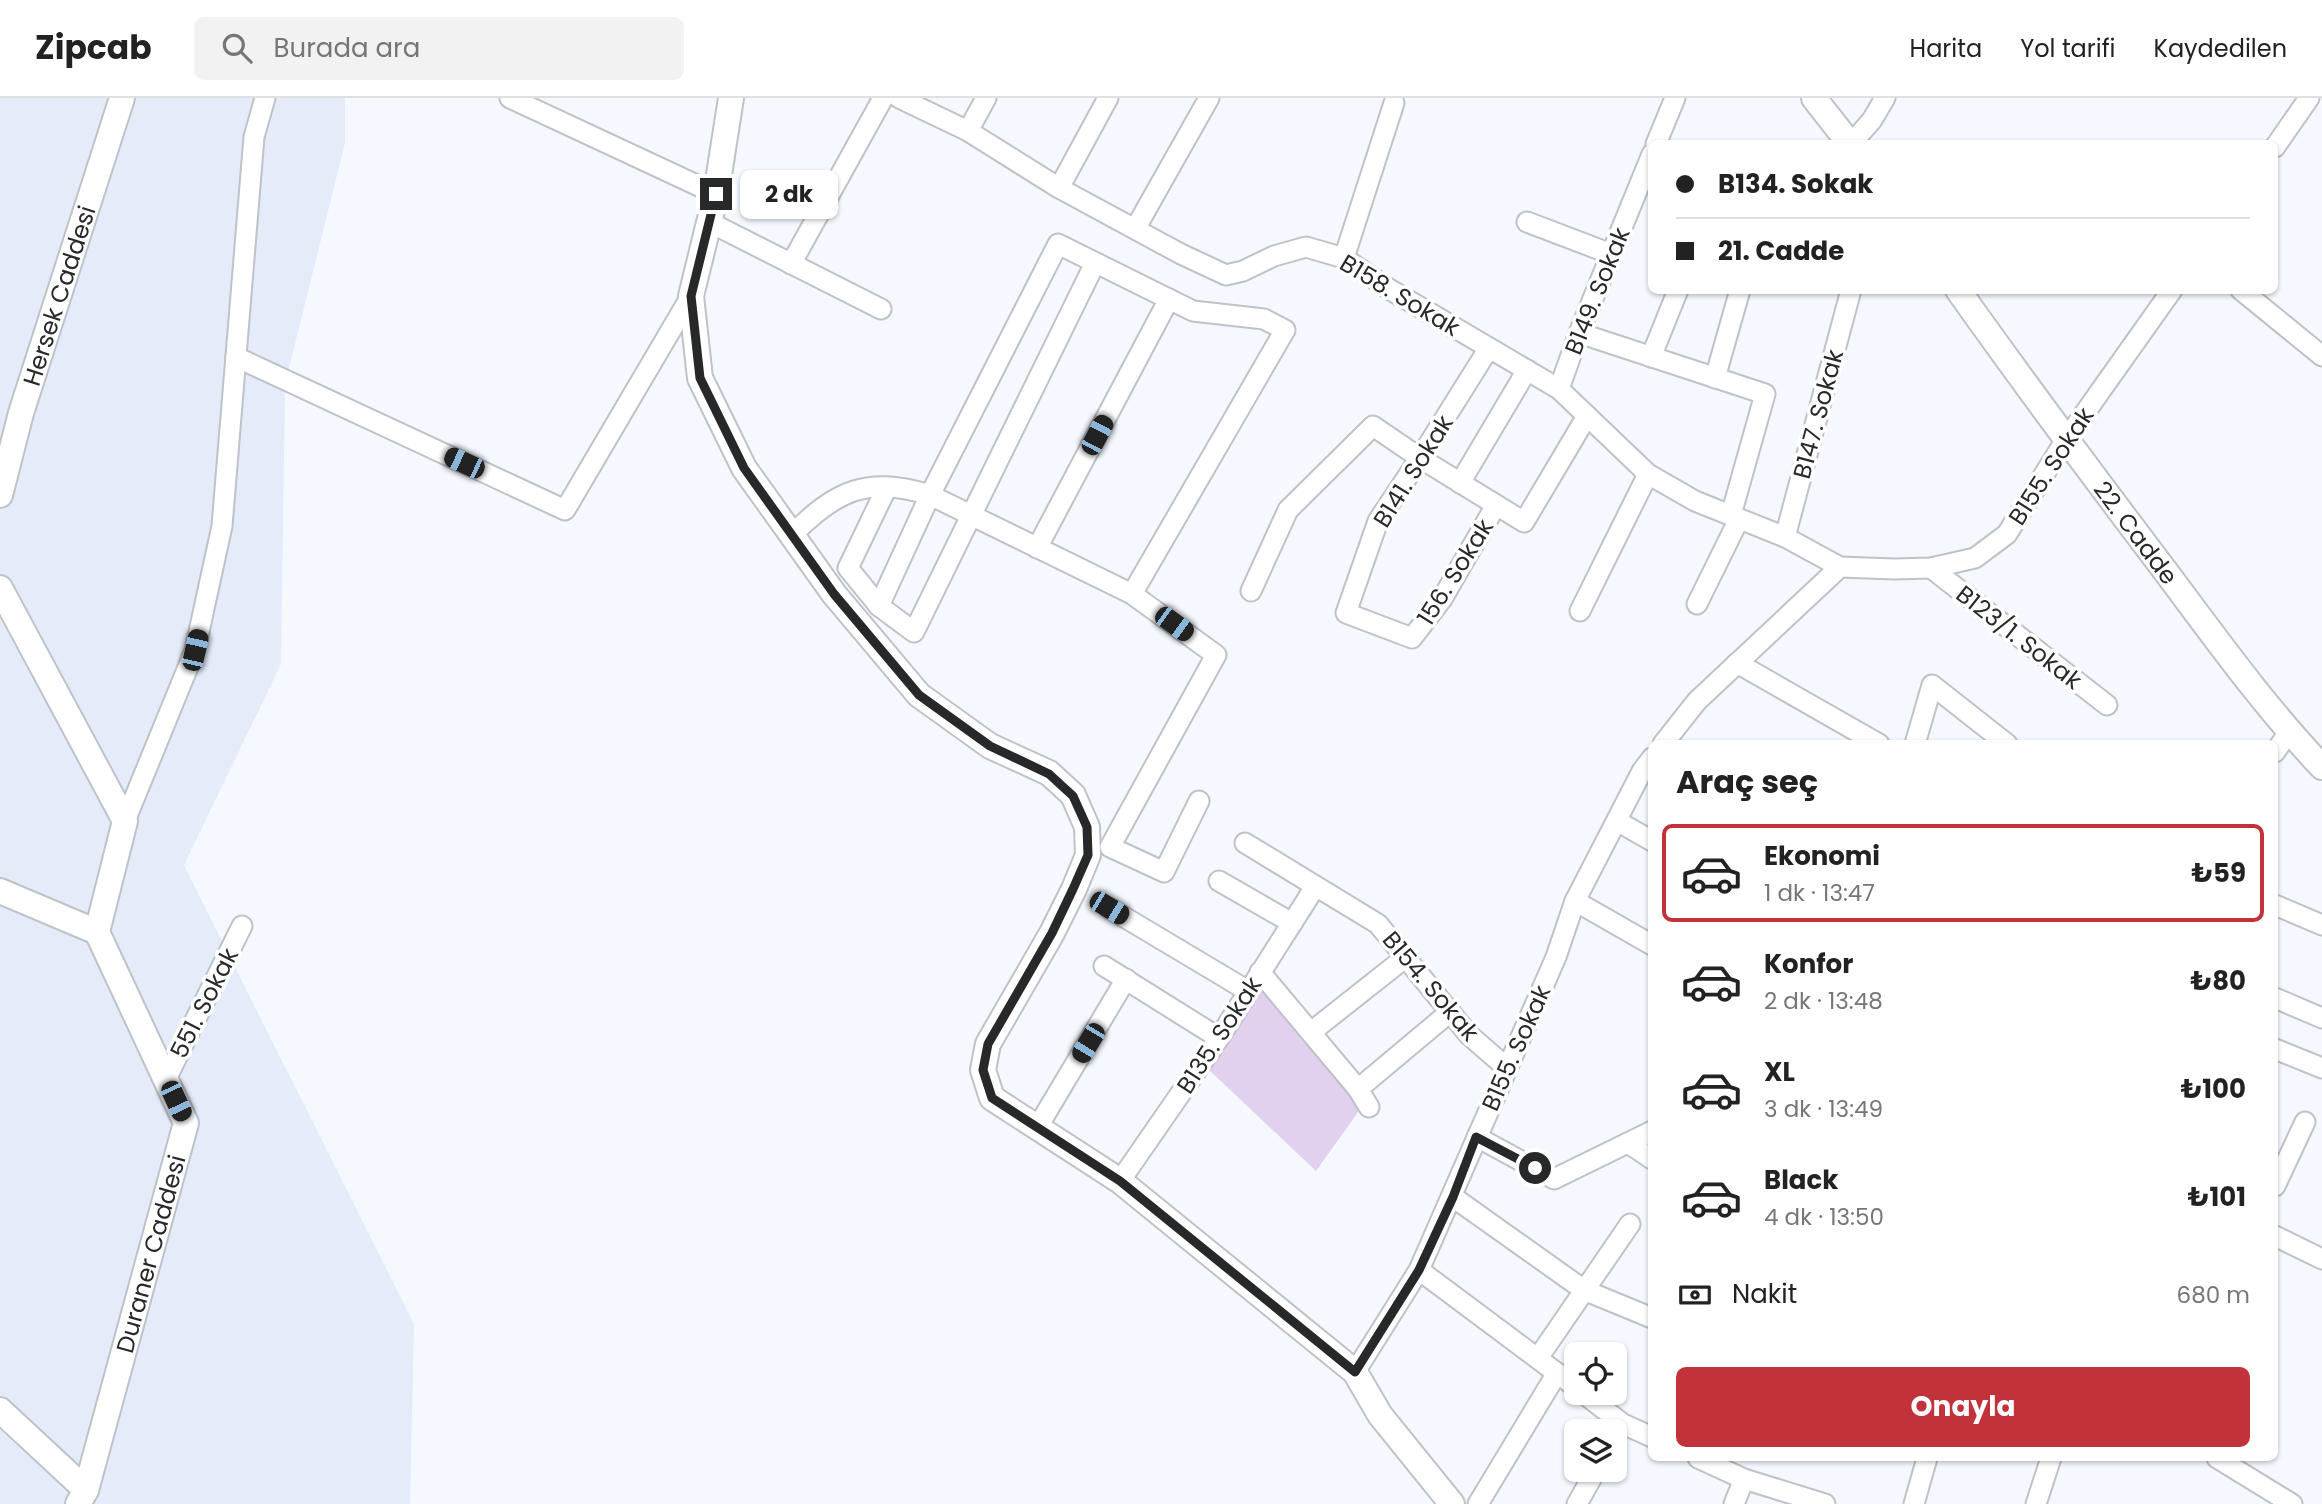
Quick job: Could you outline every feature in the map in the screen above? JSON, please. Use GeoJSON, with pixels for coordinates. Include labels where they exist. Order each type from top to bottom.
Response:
{"type":"FeatureCollection","features":[{"type":"Feature","properties":{"kind":"main road","name":"Hersek Caddesi"},"geometry":{"type":"LineString","coordinates":[[0,495],[11,410],[122,98]]}},
{"type":"Feature","properties":{"kind":"main road"},"geometry":{"type":"LineString","coordinates":[[731,98],[716,194],[691,296],[700,378],[744,468],[834,594],[919,695],[990,746],[1049,774],[1073,796],[1087,827],[1088,855],[1078,878],[1052,933],[988,1044],[983,1070],[992,1098],[1120,1181],[1355,1372],[1380,1415],[1452,1504]]}},
{"type":"Feature","properties":{"kind":"main road"},"geometry":{"type":"LineString","coordinates":[[1814,98],[1847,140]]}},
{"type":"Feature","properties":{"kind":"main road","name":"22. Cadde"},"geometry":{"type":"LineString","coordinates":[[1976,303],[2065,441],[2289,732],[2322,767]]}},
{"type":"Feature","properties":{"kind":"main road"},"geometry":{"type":"LineString","coordinates":[[0,587],[125,821],[97,932],[0,891]]}},
{"type":"Feature","properties":{"kind":"main road","name":"Duraner Caddesi"},"geometry":{"type":"LineString","coordinates":[[82,1497],[186,1123],[97,932]]}},
{"type":"Feature","properties":{"kind":"main road"},"geometry":{"type":"LineString","coordinates":[[0,1410],[82,1497]]}},
{"type":"Feature","properties":{"kind":"street"},"geometry":{"type":"LineString","coordinates":[[125,821],[195,650],[222,526],[254,137],[265,98]]}},
{"type":"Feature","properties":{"kind":"street"},"geometry":{"type":"LineString","coordinates":[[510,98],[716,194]]}},
{"type":"Feature","properties":{"kind":"street"},"geometry":{"type":"LineString","coordinates":[[791,264],[883,98]]}},
{"type":"Feature","properties":{"kind":"street","name":"B158. Sokak"},"geometry":{"type":"LineString","coordinates":[[899,98],[968,131],[1059,188],[1226,275],[1306,247],[1344,258],[1388,289],[1559,389],[1648,474],[1695,501],[1785,537],[1840,567]]}},
{"type":"Feature","properties":{"kind":"street"},"geometry":{"type":"LineString","coordinates":[[968,131],[986,98]]}},
{"type":"Feature","properties":{"kind":"street"},"geometry":{"type":"LineString","coordinates":[[1059,188],[1108,98]]}},
{"type":"Feature","properties":{"kind":"street"},"geometry":{"type":"LineString","coordinates":[[1135,229],[1209,98]]}},
{"type":"Feature","properties":{"kind":"street"},"geometry":{"type":"LineString","coordinates":[[1658,140],[1675,98]]}},
{"type":"Feature","properties":{"kind":"street"},"geometry":{"type":"LineString","coordinates":[[1854,140],[1872,120],[1885,98]]}},
{"type":"Feature","properties":{"kind":"street"},"geometry":{"type":"LineString","coordinates":[[2278,143],[2309,98]]}},
{"type":"Feature","properties":{"kind":"street"},"geometry":{"type":"LineString","coordinates":[[1344,258],[1394,103]]}},
{"type":"Feature","properties":{"kind":"street","name":"B149. Sokak"},"geometry":{"type":"LineString","coordinates":[[1559,389],[1648,164]]}},
{"type":"Feature","properties":{"kind":"street"},"geometry":{"type":"LineString","coordinates":[[709,222],[881,309]]}},
{"type":"Feature","properties":{"kind":"street"},"geometry":{"type":"LineString","coordinates":[[1527,222],[1611,254]]}},
{"type":"Feature","properties":{"kind":"street"},"geometry":{"type":"LineString","coordinates":[[879,606],[930,495],[1058,244],[1193,311],[1264,319],[1285,330],[1132,594]]}},
{"type":"Feature","properties":{"kind":"street"},"geometry":{"type":"LineString","coordinates":[[887,487],[848,568],[879,606],[914,632],[1095,263]]}},
{"type":"Feature","properties":{"kind":"street"},"geometry":{"type":"LineString","coordinates":[[1651,357],[1676,294]]}},
{"type":"Feature","properties":{"kind":"street"},"geometry":{"type":"LineString","coordinates":[[1715,378],[1739,294]]}},
{"type":"Feature","properties":{"kind":"street","name":"B147. Sokak"},"geometry":{"type":"LineString","coordinates":[[1785,537],[1850,294]]}},
{"type":"Feature","properties":{"kind":"street","name":"B155. Sokak"},"geometry":{"type":"LineString","coordinates":[[1840,567],[1931,568],[1975,558],[2007,534],[2065,441],[2169,294]]}},
{"type":"Feature","properties":{"kind":"street"},"geometry":{"type":"LineString","coordinates":[[2246,294],[2322,356]]}},
{"type":"Feature","properties":{"kind":"street"},"geometry":{"type":"LineString","coordinates":[[236,358],[565,510],[691,296]]}},
{"type":"Feature","properties":{"kind":"street"},"geometry":{"type":"LineString","coordinates":[[1037,548],[1169,299]]}},
{"type":"Feature","properties":{"kind":"street"},"geometry":{"type":"LineString","coordinates":[[1579,333],[1765,394],[1735,517],[1697,604]]}},
{"type":"Feature","properties":{"kind":"street","name":"B141. Sokak"},"geometry":{"type":"LineString","coordinates":[[1412,638],[1346,613],[1378,521],[1489,348]]}},
{"type":"Feature","properties":{"kind":"street"},"geometry":{"type":"LineString","coordinates":[[1461,483],[1527,370]]}},
{"type":"Feature","properties":{"kind":"street","name":"156. Sokak"},"geometry":{"type":"LineString","coordinates":[[1251,591],[1288,510],[1373,426],[1524,522],[1587,416]]}},
{"type":"Feature","properties":{"kind":"street"},"geometry":{"type":"LineString","coordinates":[[1580,611],[1648,474]]}},
{"type":"Feature","properties":{"kind":"street"},"geometry":{"type":"LineString","coordinates":[[792,535],[824,506],[844,494],[887,487],[901,488],[930,495],[1132,594],[1216,655],[1110,847],[1164,872],[1199,802]]}},
{"type":"Feature","properties":{"kind":"street","name":"156. Sokak"},"geometry":{"type":"LineString","coordinates":[[1412,638],[1442,599],[1496,505]]}},
{"type":"Feature","properties":{"kind":"street"},"geometry":{"type":"LineString","coordinates":[[1666,740],[1697,701],[1840,567]]}},
{"type":"Feature","properties":{"kind":"street","name":"B123/1. Sokak"},"geometry":{"type":"LineString","coordinates":[[1931,568],[2107,705]]}},
{"type":"Feature","properties":{"kind":"street"},"geometry":{"type":"LineString","coordinates":[[1737,663],[1872,740]]}},
{"type":"Feature","properties":{"kind":"street"},"geometry":{"type":"LineString","coordinates":[[1916,740],[1932,685],[2002,740]]}},
{"type":"Feature","properties":{"kind":"street"},"geometry":{"type":"LineString","coordinates":[[2278,748],[2289,732]]}},
{"type":"Feature","properties":{"kind":"street","name":"B155. Sokak"},"geometry":{"type":"LineString","coordinates":[[1355,1372],[1419,1270],[1556,957],[1575,901],[1648,763]]}},
{"type":"Feature","properties":{"kind":"street"},"geometry":{"type":"LineString","coordinates":[[1617,821],[1648,839]]}},
{"type":"Feature","properties":{"kind":"street","name":"B154. Sokak"},"geometry":{"type":"LineString","coordinates":[[1245,843],[1378,924],[1469,1035],[1507,1068]]}},
{"type":"Feature","properties":{"kind":"street"},"geometry":{"type":"LineString","coordinates":[[1219,881],[1292,923]]}},
{"type":"Feature","properties":{"kind":"street","name":"B135. Sokak"},"geometry":{"type":"LineString","coordinates":[[1120,1181],[1219,1038],[1315,887]]}},
{"type":"Feature","properties":{"kind":"street"},"geometry":{"type":"LineString","coordinates":[[1575,901],[1648,943]]}},
{"type":"Feature","properties":{"kind":"street"},"geometry":{"type":"LineString","coordinates":[[2278,906],[2322,925]]}},
{"type":"Feature","properties":{"kind":"street"},"geometry":{"type":"LineString","coordinates":[[1109,908],[1248,991]]}},
{"type":"Feature","properties":{"kind":"street","name":"551. Sokak"},"geometry":{"type":"LineString","coordinates":[[166,1079],[242,926]]}},
{"type":"Feature","properties":{"kind":"street"},"geometry":{"type":"LineString","coordinates":[[1311,1032],[1406,957]]}},
{"type":"Feature","properties":{"kind":"street"},"geometry":{"type":"LineString","coordinates":[[1104,966],[1219,1038]]}},
{"type":"Feature","properties":{"kind":"street"},"geometry":{"type":"LineString","coordinates":[[1260,972],[1358,1089],[1369,1107]]}},
{"type":"Feature","properties":{"kind":"street"},"geometry":{"type":"LineString","coordinates":[[1037,1128],[1126,979]]}},
{"type":"Feature","properties":{"kind":"street"},"geometry":{"type":"LineString","coordinates":[[2278,999],[2322,1018]]}},
{"type":"Feature","properties":{"kind":"street"},"geometry":{"type":"LineString","coordinates":[[1358,1089],[1450,1012]]}},
{"type":"Feature","properties":{"kind":"street"},"geometry":{"type":"LineString","coordinates":[[2278,1050],[2322,1068]]}},
{"type":"Feature","properties":{"kind":"street"},"geometry":{"type":"LineString","coordinates":[[2278,1180],[2305,1122]]}},
{"type":"Feature","properties":{"kind":"street"},"geometry":{"type":"LineString","coordinates":[[1476,1137],[1554,1178],[1648,1133]]}},
{"type":"Feature","properties":{"kind":"street"},"geometry":{"type":"LineString","coordinates":[[1628,1143],[1648,1156]]}},
{"type":"Feature","properties":{"kind":"street"},"geometry":{"type":"LineString","coordinates":[[1453,1197],[1584,1290],[1648,1316]]}},
{"type":"Feature","properties":{"kind":"street"},"geometry":{"type":"LineString","coordinates":[[1538,1358],[1630,1224]]}},
{"type":"Feature","properties":{"kind":"street"},"geometry":{"type":"LineString","coordinates":[[2278,1237],[2322,1259]]}},
{"type":"Feature","properties":{"kind":"street"},"geometry":{"type":"LineString","coordinates":[[1419,1270],[1564,1378]]}},
{"type":"Feature","properties":{"kind":"street"},"geometry":{"type":"LineString","coordinates":[[1478,1504],[1557,1373]]}},
{"type":"Feature","properties":{"kind":"street"},"geometry":{"type":"LineString","coordinates":[[1594,1405],[1608,1419]]}},
{"type":"Feature","properties":{"kind":"street"},"geometry":{"type":"LineString","coordinates":[[1627,1432],[1648,1436]]}},
{"type":"Feature","properties":{"kind":"street"},"geometry":{"type":"LineString","coordinates":[[1705,1461],[1745,1479],[1825,1504]]}},
{"type":"Feature","properties":{"kind":"street"},"geometry":{"type":"LineString","coordinates":[[1914,1504],[1926,1461]]}},
{"type":"Feature","properties":{"kind":"street"},"geometry":{"type":"LineString","coordinates":[[2036,1504],[2050,1461]]}},
{"type":"Feature","properties":{"kind":"street"},"geometry":{"type":"LineString","coordinates":[[2222,1461],[2292,1504]]}},
{"type":"Feature","properties":{"kind":"street"},"geometry":{"type":"LineString","coordinates":[[1734,1504],[1745,1479]]}},
{"type":"Feature","properties":{"kind":"street"},"geometry":{"type":"LineString","coordinates":[[1577,1504],[1589,1482]]}},
{"type":"Feature","properties":{"kind":"shaded area"},"geometry":{"type":"Polygon","coordinates":[[[0,98],[345,98],[345,143],[285,384],[281,664],[184,865],[414,1324],[410,1504],[0,1504],[0,98]]]}},
{"type":"Feature","properties":{"kind":"shaded area"},"geometry":{"type":"Polygon","coordinates":[[[1263,987],[1361,1108],[1316,1171],[1207,1068],[1263,987]]]}},
{"type":"Feature","properties":{"kind":"route"},"geometry":{"type":"LineString","coordinates":[[716,194],[691,296],[700,378],[744,468],[834,594],[919,695],[990,746],[1049,774],[1073,796],[1087,827],[1088,855],[1073,889],[1052,933],[988,1044],[983,1070],[992,1098],[1120,1181],[1355,1372],[1419,1270],[1453,1197],[1476,1137],[1535,1168]]}}]}
